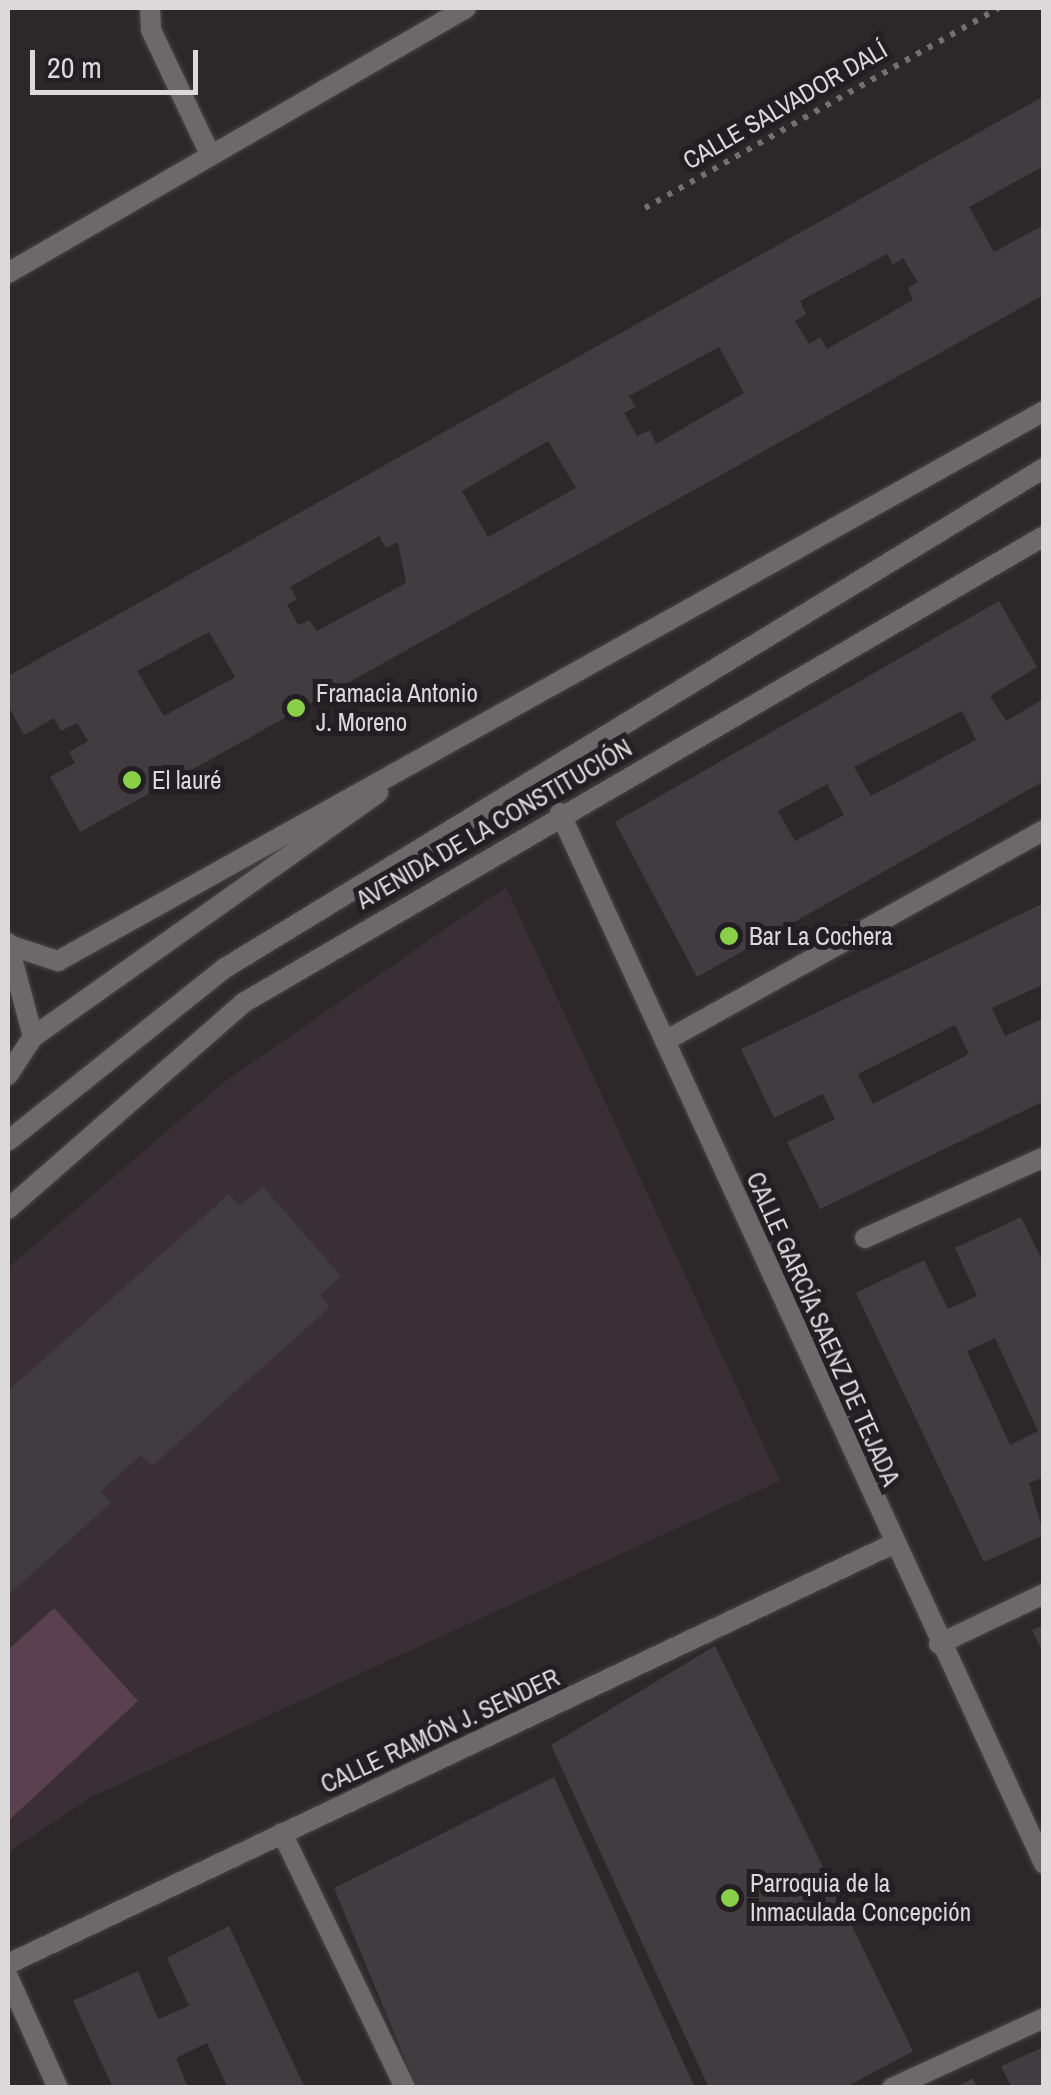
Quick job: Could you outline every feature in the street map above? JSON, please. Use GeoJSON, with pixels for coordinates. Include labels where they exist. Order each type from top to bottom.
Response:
{"type":"FeatureCollection","features":[{"type":"Feature","properties":{"kind":"street"},"geometry":{"type":"LineString","coordinates":[[150,8],[151,30],[208,150]]}},
{"type":"Feature","properties":{"kind":"street"},"geometry":{"type":"LineString","coordinates":[[8,273],[208,150],[466,8]]}},
{"type":"Feature","properties":{"kind":"street"},"geometry":{"type":"LineString","coordinates":[[8,944],[58,961],[485,716],[1044,411]]}},
{"type":"Feature","properties":{"kind":"street","name":"AVENIDA DE LA CONSTITUCIÓN"},"geometry":{"type":"LineString","coordinates":[[8,1141],[225,968],[1044,468]]}},
{"type":"Feature","properties":{"kind":"street","name":"AVENIDA DE LA CONSTITUCIÓN"},"geometry":{"type":"LineString","coordinates":[[8,1209],[243,1003],[560,813],[1044,536]]}},
{"type":"Feature","properties":{"kind":"street"},"geometry":{"type":"LineString","coordinates":[[8,1074],[33,1036],[485,716]]}},
{"type":"Feature","properties":{"kind":"street","name":"CALLE GARCÍA SAENZ DE TEJADA"},"geometry":{"type":"LineString","coordinates":[[560,813],[939,1644],[1044,1864]]}},
{"type":"Feature","properties":{"kind":"street"},"geometry":{"type":"LineString","coordinates":[[665,1041],[1044,830]]}},
{"type":"Feature","properties":{"kind":"street"},"geometry":{"type":"LineString","coordinates":[[8,944],[33,1036]]}},
{"type":"Feature","properties":{"kind":"street"},"geometry":{"type":"LineString","coordinates":[[864,1238],[1044,1157]]}},
{"type":"Feature","properties":{"kind":"street","name":"CALLE RAMÓN J. SENDER"},"geometry":{"type":"LineString","coordinates":[[8,1964],[894,1544]]}},
{"type":"Feature","properties":{"kind":"street"},"geometry":{"type":"LineString","coordinates":[[939,1644],[1044,1594]]}},
{"type":"Feature","properties":{"kind":"street"},"geometry":{"type":"LineString","coordinates":[[282,1833],[405,2088]]}},
{"type":"Feature","properties":{"kind":"street"},"geometry":{"type":"LineString","coordinates":[[8,1977],[58,2088]]}},
{"type":"Feature","properties":{"kind":"street"},"geometry":{"type":"LineString","coordinates":[[892,2088],[1044,2018]]}},
{"type":"Feature","properties":{"kind":"path","name":"CALLE SALVADOR DALÍ"},"geometry":{"type":"LineString","coordinates":[[645,208],[998,8]]}},
{"type":"Feature","properties":{"kind":"shaded area"},"geometry":{"type":"Polygon","coordinates":[[[506,887],[780,1481],[91,1797],[8,1853],[8,1268],[224,1082],[506,887]]]}},
{"type":"Feature","properties":{"kind":"shaded area"},"geometry":{"type":"Polygon","coordinates":[[[54,1608],[138,1701],[8,1821],[8,1650],[54,1608]]]}},
{"type":"Feature","properties":{"kind":"building"},"geometry":{"type":"Polygon","coordinates":[[[1044,96],[1044,166],[969,207],[994,252],[1044,225],[1044,295],[80,832],[50,777],[75,763],[69,752],[88,741],[77,723],[61,731],[54,718],[24,735],[8,705],[8,676],[1044,96]],[[887,254],[800,301],[806,314],[795,321],[809,344],[820,337],[827,349],[913,300],[908,288],[918,282],[903,258],[893,265],[887,254]],[[719,347],[629,396],[636,407],[624,413],[637,436],[650,430],[656,444],[744,393],[719,347]],[[548,441],[462,491],[488,537],[576,488],[548,441]],[[379,536],[290,587],[297,599],[287,605],[298,625],[309,620],[317,631],[406,583],[398,542],[386,548],[379,536]],[[209,632],[137,671],[164,716],[235,677],[209,632]]]}},
{"type":"Feature","properties":{"kind":"building"},"geometry":{"type":"Polygon","coordinates":[[[999,601],[1037,667],[990,696],[1006,721],[1044,699],[1044,781],[697,977],[615,822],[999,601]],[[962,711],[854,767],[871,796],[976,740],[962,711]],[[827,784],[778,811],[795,841],[844,815],[827,784]]]}},
{"type":"Feature","properties":{"kind":"building"},"geometry":{"type":"Polygon","coordinates":[[[1044,903],[1044,984],[992,1008],[1005,1036],[1044,1018],[1044,1101],[820,1209],[787,1142],[835,1119],[823,1094],[774,1118],[741,1049],[1044,903]],[[955,1025],[858,1074],[873,1104],[969,1054],[955,1025]]]}},
{"type":"Feature","properties":{"kind":"building"},"geometry":{"type":"Polygon","coordinates":[[[263,1187],[341,1276],[320,1295],[330,1307],[152,1466],[141,1455],[101,1491],[111,1503],[8,1595],[8,1391],[229,1194],[240,1206],[263,1187]]]}},
{"type":"Feature","properties":{"kind":"building"},"geometry":{"type":"Polygon","coordinates":[[[1021,1217],[1044,1264],[1044,1477],[1029,1483],[1044,1535],[984,1562],[856,1293],[924,1260],[948,1309],[977,1296],[955,1248],[1021,1217]],[[995,1338],[967,1351],[1010,1445],[1038,1431],[995,1338]]]}},
{"type":"Feature","properties":{"kind":"building"},"geometry":{"type":"Polygon","coordinates":[[[1044,1625],[1044,1655],[1032,1630],[1044,1625]]]}},
{"type":"Feature","properties":{"kind":"building","name":"Parroquia de la Inmaculada Concepción"},"geometry":{"type":"Polygon","coordinates":[[[715,1646],[913,2051],[845,2088],[709,2088],[551,1745],[715,1646]]]}},
{"type":"Feature","properties":{"kind":"building"},"geometry":{"type":"Polygon","coordinates":[[[554,1777],[695,2088],[417,2088],[334,1888],[554,1777]]]}},
{"type":"Feature","properties":{"kind":"building"},"geometry":{"type":"Polygon","coordinates":[[[229,1926],[305,2088],[228,2088],[207,2043],[176,2058],[188,2088],[113,2088],[73,2001],[138,1971],[158,2019],[189,2006],[167,1958],[229,1926]]]}},
{"type":"Feature","properties":{"kind":"building"},"geometry":{"type":"Polygon","coordinates":[[[1044,2047],[1044,2088],[1012,2088],[1001,2066],[1044,2047]]]}},
{"type":"Feature","properties":{"kind":"building"},"geometry":{"type":"Polygon","coordinates":[[[973,2078],[977,2088],[954,2088],[973,2078]]]}},
{"type":"Feature","properties":{"kind":"place","name":"Framacia Antonio J. Moreno"},"geometry":{"type":"Point","coordinates":[296,708]}},
{"type":"Feature","properties":{"kind":"place","name":"El lauré"},"geometry":{"type":"Point","coordinates":[132,780]}},
{"type":"Feature","properties":{"kind":"place","name":"Bar La Cochera"},"geometry":{"type":"Point","coordinates":[729,936]}},
{"type":"Feature","properties":{"kind":"place","name":"Parroquia de la Inmaculada Concepción"},"geometry":{"type":"Point","coordinates":[730,1898]}}]}
